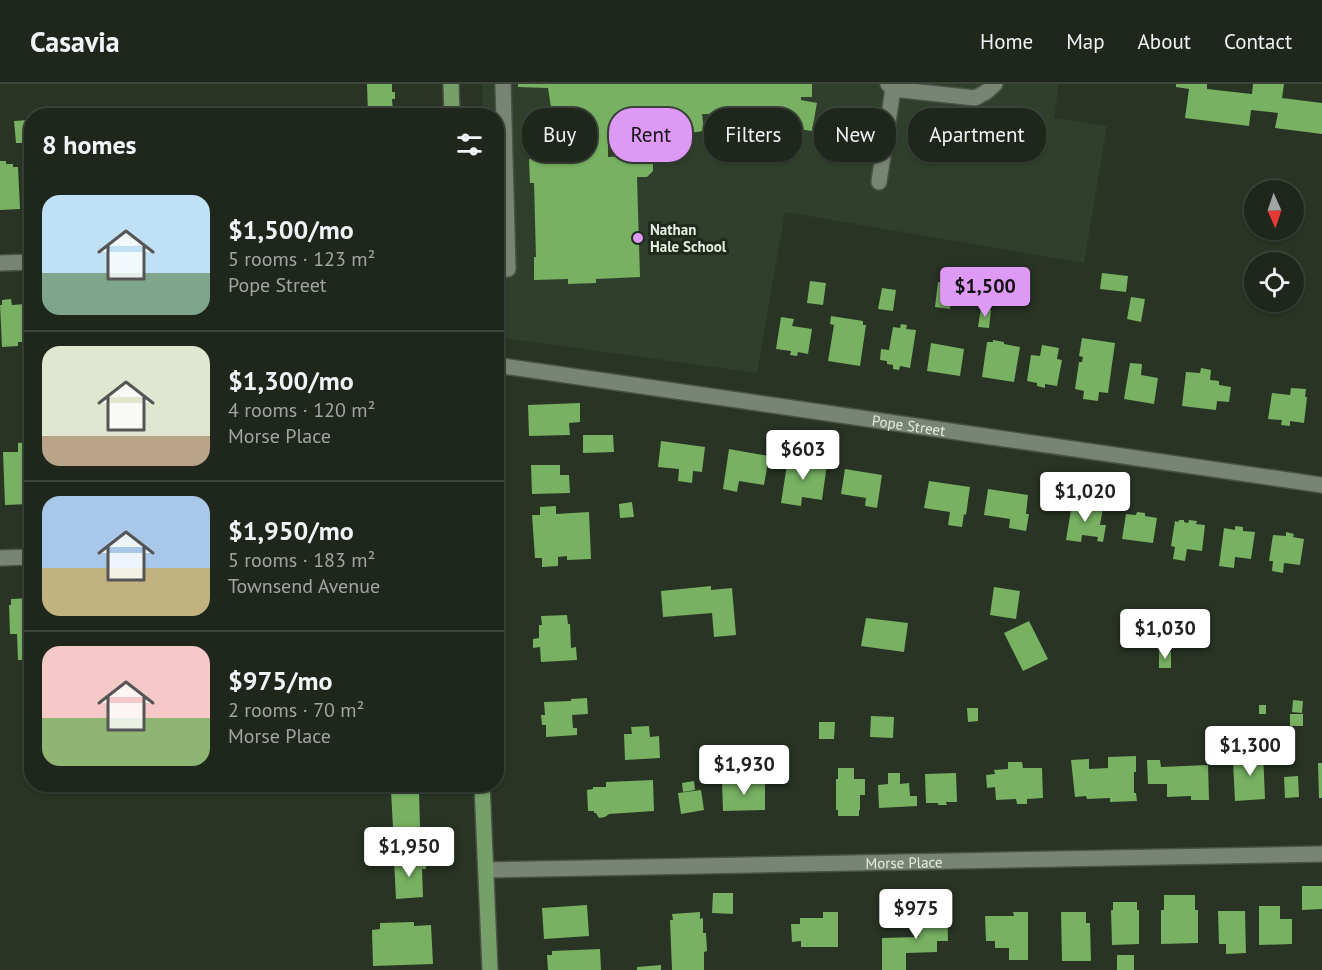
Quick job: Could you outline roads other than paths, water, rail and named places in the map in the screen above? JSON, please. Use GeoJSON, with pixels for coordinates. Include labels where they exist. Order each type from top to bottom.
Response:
{"type":"FeatureCollection","features":[{"type":"Feature","properties":{"kind":"main road"},"geometry":{"type":"LineString","coordinates":[[451,84],[452,108]]}},
{"type":"Feature","properties":{"kind":"main road"},"geometry":{"type":"LineString","coordinates":[[482,792],[490,970]]}},
{"type":"Feature","properties":{"kind":"street"},"geometry":{"type":"LineString","coordinates":[[503,84],[504,108]]}},
{"type":"Feature","properties":{"kind":"street"},"geometry":{"type":"LineString","coordinates":[[879,182],[891,87],[975,98],[994,84]]}},
{"type":"Feature","properties":{"kind":"street"},"geometry":{"type":"LineString","coordinates":[[504,121],[508,269],[504,269]]}},
{"type":"Feature","properties":{"kind":"street"},"geometry":{"type":"LineString","coordinates":[[0,263],[24,262]]}},
{"type":"Feature","properties":{"kind":"street","name":"Pope Street"},"geometry":{"type":"LineString","coordinates":[[504,366],[1322,485]]}},
{"type":"Feature","properties":{"kind":"street"},"geometry":{"type":"LineString","coordinates":[[0,558],[24,557]]}},
{"type":"Feature","properties":{"kind":"street","name":"Morse Place"},"geometry":{"type":"LineString","coordinates":[[486,870],[1322,854]]}},
{"type":"Feature","properties":{"kind":"place","name":"Nathan Hale School"},"geometry":{"type":"Point","coordinates":[638,238]}}]}
